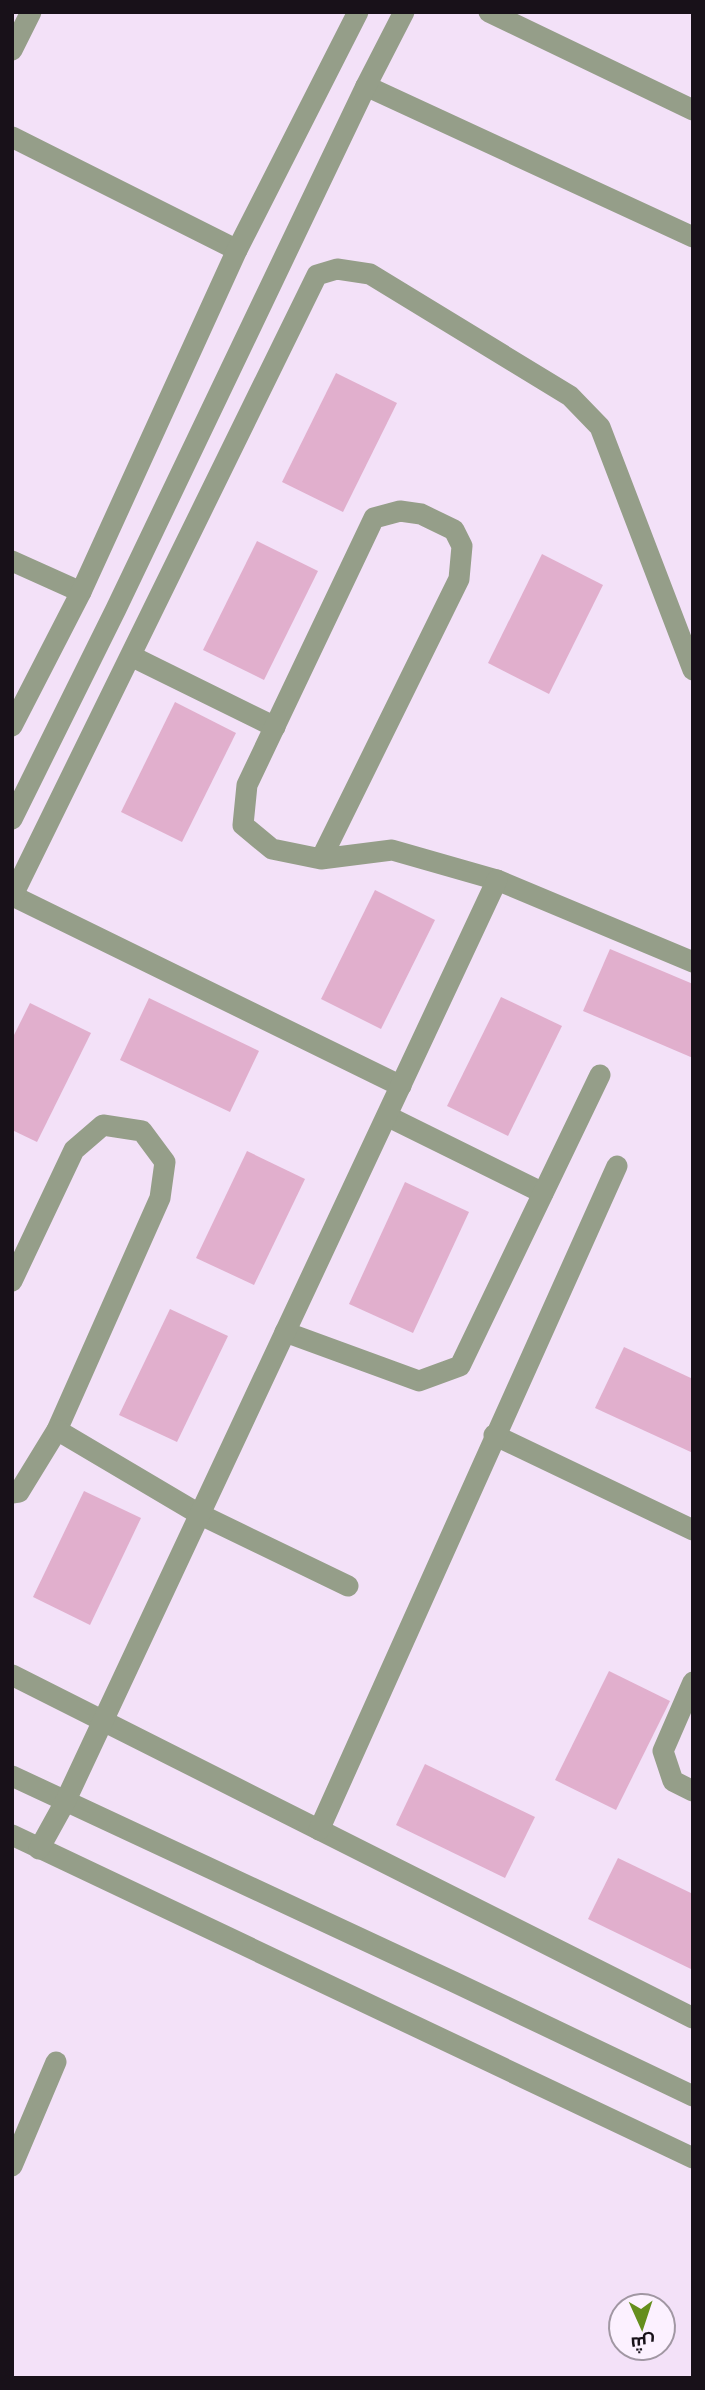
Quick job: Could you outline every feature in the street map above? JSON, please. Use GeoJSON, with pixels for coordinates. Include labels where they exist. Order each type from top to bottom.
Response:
{"type":"FeatureCollection","features":[{"type":"Feature","properties":{"kind":"street"},"geometry":{"type":"LineString","coordinates":[[12,50],[31,12]]}},
{"type":"Feature","properties":{"kind":"street"},"geometry":{"type":"LineString","coordinates":[[12,726],[81,592],[237,250],[358,12]]}},
{"type":"Feature","properties":{"kind":"street"},"geometry":{"type":"LineString","coordinates":[[12,819],[404,12]]}},
{"type":"Feature","properties":{"kind":"street"},"geometry":{"type":"LineString","coordinates":[[489,12],[693,110]]}},
{"type":"Feature","properties":{"kind":"street"},"geometry":{"type":"LineString","coordinates":[[366,86],[693,237]]}},
{"type":"Feature","properties":{"kind":"street"},"geometry":{"type":"LineString","coordinates":[[12,137],[237,250]]}},
{"type":"Feature","properties":{"kind":"street"},"geometry":{"type":"LineString","coordinates":[[401,1086],[13,897],[317,275],[337,269],[370,274],[570,397],[600,426],[693,670]]}},
{"type":"Feature","properties":{"kind":"street"},"geometry":{"type":"LineString","coordinates":[[321,859],[459,579],[462,546],[454,530],[421,514],[400,511],[374,518],[247,785],[243,825],[272,849],[321,859],[392,850],[497,880],[693,962]]}},
{"type":"Feature","properties":{"kind":"street"},"geometry":{"type":"LineString","coordinates":[[12,561],[81,592]]}},
{"type":"Feature","properties":{"kind":"street"},"geometry":{"type":"LineString","coordinates":[[131,656],[275,727]]}},
{"type":"Feature","properties":{"kind":"street"},"geometry":{"type":"LineString","coordinates":[[39,1849],[65,1802],[497,880]]}},
{"type":"Feature","properties":{"kind":"street"},"geometry":{"type":"LineString","coordinates":[[285,1332],[419,1381],[460,1366],[600,1075]]}},
{"type":"Feature","properties":{"kind":"street"},"geometry":{"type":"LineString","coordinates":[[387,1116],[543,1193]]}},
{"type":"Feature","properties":{"kind":"street"},"geometry":{"type":"LineString","coordinates":[[12,1281],[74,1150],[103,1125],[142,1131],[165,1162],[160,1198],[57,1430],[19,1493],[12,1493]]}},
{"type":"Feature","properties":{"kind":"street"},"geometry":{"type":"LineString","coordinates":[[319,1830],[617,1166]]}},
{"type":"Feature","properties":{"kind":"street"},"geometry":{"type":"LineString","coordinates":[[57,1430],[199,1514],[348,1586]]}},
{"type":"Feature","properties":{"kind":"street"},"geometry":{"type":"LineString","coordinates":[[494,1435],[693,1530]]}},
{"type":"Feature","properties":{"kind":"street"},"geometry":{"type":"LineString","coordinates":[[12,1675],[693,2018]]}},
{"type":"Feature","properties":{"kind":"street"},"geometry":{"type":"LineString","coordinates":[[690,1694],[663,1751],[673,1781],[693,1791]]}},
{"type":"Feature","properties":{"kind":"street"},"geometry":{"type":"LineString","coordinates":[[12,1776],[693,2096]]}},
{"type":"Feature","properties":{"kind":"street"},"geometry":{"type":"LineString","coordinates":[[12,1835],[693,2158]]}},
{"type":"Feature","properties":{"kind":"street"},"geometry":{"type":"LineString","coordinates":[[12,2166],[56,2062]]}},
{"type":"Feature","properties":{"kind":"building"},"geometry":{"type":"Polygon","coordinates":[[[336,373],[397,403],[343,512],[282,482],[336,373]]]}},
{"type":"Feature","properties":{"kind":"building"},"geometry":{"type":"Polygon","coordinates":[[[257,541],[318,571],[264,680],[203,650],[257,541]]]}},
{"type":"Feature","properties":{"kind":"building"},"geometry":{"type":"Polygon","coordinates":[[[542,554],[603,585],[549,694],[488,663],[542,554]]]}},
{"type":"Feature","properties":{"kind":"building"},"geometry":{"type":"Polygon","coordinates":[[[175,702],[236,733],[182,842],[121,812],[175,702]]]}},
{"type":"Feature","properties":{"kind":"building"},"geometry":{"type":"Polygon","coordinates":[[[375,890],[435,920],[381,1029],[321,999],[375,890]]]}},
{"type":"Feature","properties":{"kind":"building"},"geometry":{"type":"Polygon","coordinates":[[[610,949],[693,984],[693,1058],[583,1011],[610,949]]]}},
{"type":"Feature","properties":{"kind":"building"},"geometry":{"type":"Polygon","coordinates":[[[501,997],[562,1026],[508,1136],[447,1106],[501,997]]]}},
{"type":"Feature","properties":{"kind":"building"},"geometry":{"type":"Polygon","coordinates":[[[149,998],[259,1051],[230,1112],[120,1060],[149,998]]]}},
{"type":"Feature","properties":{"kind":"building"},"geometry":{"type":"Polygon","coordinates":[[[30,1003],[91,1033],[37,1142],[12,1130],[12,1039],[30,1003]]]}},
{"type":"Feature","properties":{"kind":"building"},"geometry":{"type":"Polygon","coordinates":[[[247,1151],[305,1179],[254,1285],[196,1258],[247,1151]]]}},
{"type":"Feature","properties":{"kind":"building"},"geometry":{"type":"Polygon","coordinates":[[[405,1182],[469,1212],[413,1333],[349,1304],[405,1182]]]}},
{"type":"Feature","properties":{"kind":"building"},"geometry":{"type":"Polygon","coordinates":[[[170,1309],[228,1336],[177,1442],[119,1415],[170,1309]]]}},
{"type":"Feature","properties":{"kind":"building"},"geometry":{"type":"Polygon","coordinates":[[[624,1347],[693,1379],[693,1453],[595,1408],[624,1347]]]}},
{"type":"Feature","properties":{"kind":"building"},"geometry":{"type":"Polygon","coordinates":[[[84,1491],[141,1518],[90,1625],[33,1597],[84,1491]]]}},
{"type":"Feature","properties":{"kind":"building"},"geometry":{"type":"Polygon","coordinates":[[[609,1671],[670,1701],[616,1810],[555,1780],[609,1671]]]}},
{"type":"Feature","properties":{"kind":"building"},"geometry":{"type":"Polygon","coordinates":[[[425,1764],[535,1817],[505,1878],[396,1825],[425,1764]]]}},
{"type":"Feature","properties":{"kind":"building"},"geometry":{"type":"Polygon","coordinates":[[[618,1858],[693,1894],[693,1970],[588,1919],[618,1858]]]}}]}
